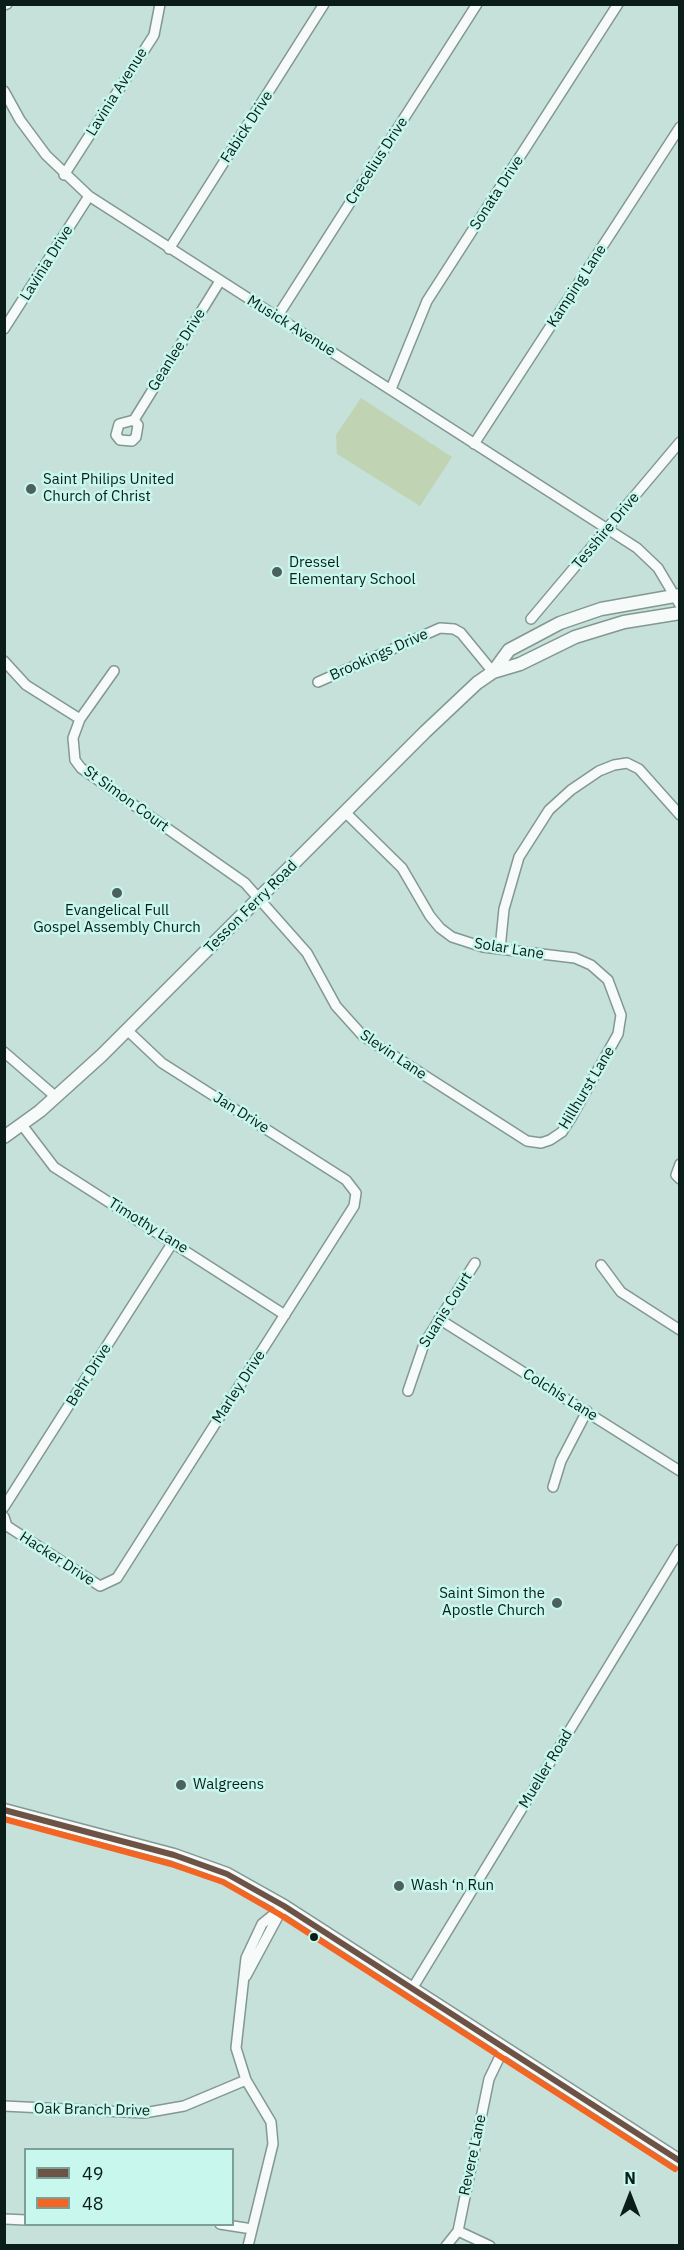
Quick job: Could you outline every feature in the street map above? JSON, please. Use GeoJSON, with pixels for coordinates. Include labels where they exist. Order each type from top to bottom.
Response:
{"type":"FeatureCollection","features":[{"type":"Feature","properties":{"kind":"main road","name":"Tesson Ferry Road"},"geometry":{"type":"LineString","coordinates":[[4,1137],[56,1097],[127,1030],[454,703],[493,672],[509,650],[560,623],[601,609],[677,599]]}},
{"type":"Feature","properties":{"kind":"main road","name":"Tesson Ferry Road"},"geometry":{"type":"LineString","coordinates":[[493,672],[520,664],[552,647],[599,629],[680,613]]}},
{"type":"Feature","properties":{"kind":"main road"},"geometry":{"type":"LineString","coordinates":[[4,1810],[197,1862],[226,1874],[284,1906],[680,2161]]}},
{"type":"Feature","properties":{"kind":"street","name":"Lavinia Avenue"},"geometry":{"type":"LineString","coordinates":[[64,175],[154,35],[160,4]]}},
{"type":"Feature","properties":{"kind":"street","name":"Fabick Drive"},"geometry":{"type":"LineString","coordinates":[[169,249],[324,4]]}},
{"type":"Feature","properties":{"kind":"street","name":"Crecelius Drive"},"geometry":{"type":"LineString","coordinates":[[277,316],[477,4]]}},
{"type":"Feature","properties":{"kind":"street","name":"Sonata Drive"},"geometry":{"type":"LineString","coordinates":[[391,389],[427,301],[618,4]]}},
{"type":"Feature","properties":{"kind":"street","name":"Musick Avenue"},"geometry":{"type":"LineString","coordinates":[[4,92],[26,129],[64,175],[89,196],[608,529],[652,561],[677,599]]}},
{"type":"Feature","properties":{"kind":"street","name":"Kamping Lane"},"geometry":{"type":"LineString","coordinates":[[474,444],[680,128]]}},
{"type":"Feature","properties":{"kind":"street","name":"Lavinia Drive"},"geometry":{"type":"LineString","coordinates":[[5,326],[89,196]]}},
{"type":"Feature","properties":{"kind":"street","name":"Geanlee Drive"},"geometry":{"type":"LineString","coordinates":[[134,420],[220,281]]}},
{"type":"Feature","properties":{"kind":"street","name":"Tesshire Drive"},"geometry":{"type":"LineString","coordinates":[[531,619],[680,442]]}},
{"type":"Feature","properties":{"kind":"street","name":"Brookings Drive"},"geometry":{"type":"LineString","coordinates":[[318,682],[440,628],[454,629],[461,633],[493,672]]}},
{"type":"Feature","properties":{"kind":"street"},"geometry":{"type":"LineString","coordinates":[[4,661],[26,686],[80,719]]}},
{"type":"Feature","properties":{"kind":"street","name":"St Simon Court"},"geometry":{"type":"LineString","coordinates":[[114,670],[80,719],[73,738],[73,751],[81,768],[245,883],[258,898]]}},
{"type":"Feature","properties":{"kind":"street"},"geometry":{"type":"LineString","coordinates":[[500,949],[504,909],[519,857],[549,810],[571,790],[599,771],[614,765],[627,764],[639,769],[680,815]]}},
{"type":"Feature","properties":{"kind":"street","name":"Solar Lane"},"geometry":{"type":"LineString","coordinates":[[345,812],[402,868],[440,928],[468,943],[584,961],[602,974],[613,988]]}},
{"type":"Feature","properties":{"kind":"street","name":"Slevin Lane"},"geometry":{"type":"LineString","coordinates":[[258,898],[307,953],[336,1006],[363,1036],[527,1141],[541,1143]]}},
{"type":"Feature","properties":{"kind":"street","name":"Hillhurst Lane"},"geometry":{"type":"LineString","coordinates":[[541,1143],[562,1132],[614,1043],[621,1015],[613,988]]}},
{"type":"Feature","properties":{"kind":"street","name":"Jan Drive"},"geometry":{"type":"LineString","coordinates":[[127,1030],[162,1063],[339,1174],[356,1193]]}},
{"type":"Feature","properties":{"kind":"street"},"geometry":{"type":"LineString","coordinates":[[4,1053],[56,1097]]}},
{"type":"Feature","properties":{"kind":"street","name":"Timothy Lane"},"geometry":{"type":"LineString","coordinates":[[22,1125],[54,1167],[285,1315]]}},
{"type":"Feature","properties":{"kind":"street"},"geometry":{"type":"LineString","coordinates":[[680,1164],[676,1175],[680,1179]]}},
{"type":"Feature","properties":{"kind":"street","name":"Marley Drive"},"geometry":{"type":"LineString","coordinates":[[117,1578],[354,1206],[356,1193]]}},
{"type":"Feature","properties":{"kind":"street","name":"Behr Drive"},"geometry":{"type":"LineString","coordinates":[[4,1507],[173,1242]]}},
{"type":"Feature","properties":{"kind":"street","name":"Suanis Court"},"geometry":{"type":"LineString","coordinates":[[408,1391],[418,1357],[475,1263]]}},
{"type":"Feature","properties":{"kind":"street"},"geometry":{"type":"LineString","coordinates":[[601,1265],[621,1292],[680,1330]]}},
{"type":"Feature","properties":{"kind":"street","name":"Colchis Lane"},"geometry":{"type":"LineString","coordinates":[[439,1319],[680,1471]]}},
{"type":"Feature","properties":{"kind":"street"},"geometry":{"type":"LineString","coordinates":[[553,1486],[561,1461],[587,1411]]}},
{"type":"Feature","properties":{"kind":"street","name":"Hacker Drive"},"geometry":{"type":"LineString","coordinates":[[4,1517],[7,1526],[100,1586],[117,1578]]}},
{"type":"Feature","properties":{"kind":"street","name":"Mueller Road"},"geometry":{"type":"LineString","coordinates":[[412,1989],[680,1549]]}},
{"type":"Feature","properties":{"kind":"street"},"geometry":{"type":"LineString","coordinates":[[248,2246],[272,2138],[271,2122],[246,2080],[236,2048],[246,1958],[262,1924],[284,1906]]}},
{"type":"Feature","properties":{"kind":"street","name":"Revere Lane"},"geometry":{"type":"LineString","coordinates":[[458,2231],[489,2079],[504,2048]]}},
{"type":"Feature","properties":{"kind":"street","name":"Oak Branch Drive"},"geometry":{"type":"LineString","coordinates":[[4,2106],[144,2113],[184,2106],[246,2080]]}},
{"type":"Feature","properties":{"kind":"street"},"geometry":{"type":"LineString","coordinates":[[4,2219],[24,2220]]}},
{"type":"Feature","properties":{"kind":"street"},"geometry":{"type":"LineString","coordinates":[[233,2226],[252,2229]]}},
{"type":"Feature","properties":{"kind":"street"},"geometry":{"type":"LineString","coordinates":[[446,2246],[458,2231],[490,2246]]}},
{"type":"Feature","properties":{"kind":"green space"},"geometry":{"type":"Polygon","coordinates":[[[361,398],[452,457],[420,506],[337,454],[336,435],[361,398]]]}},
{"type":"Feature","properties":{"kind":"transit line","name":"49"},"geometry":{"type":"LineString","coordinates":[[4,1810],[174,1855],[227,1874],[284,1906],[680,2161]]}},
{"type":"Feature","properties":{"kind":"transit line","name":"48"},"geometry":{"type":"LineString","coordinates":[[4,1819],[171,1864],[223,1882],[279,1914],[675,2169]]}},
{"type":"Feature","properties":{"kind":"place","name":"Saint Philips United Church of Christ"},"geometry":{"type":"Point","coordinates":[31,489]}},
{"type":"Feature","properties":{"kind":"place","name":"Dressel Elementary School"},"geometry":{"type":"Point","coordinates":[277,572]}},
{"type":"Feature","properties":{"kind":"place","name":"Evangelical Full Gospel Assembly Church"},"geometry":{"type":"Point","coordinates":[117,893]}},
{"type":"Feature","properties":{"kind":"place","name":"Saint Simon the Apostle Church"},"geometry":{"type":"Point","coordinates":[557,1603]}},
{"type":"Feature","properties":{"kind":"place","name":"Walgreens"},"geometry":{"type":"Point","coordinates":[181,1785]}},
{"type":"Feature","properties":{"kind":"place","name":"Wash ‘n Run"},"geometry":{"type":"Point","coordinates":[399,1886]}}]}
